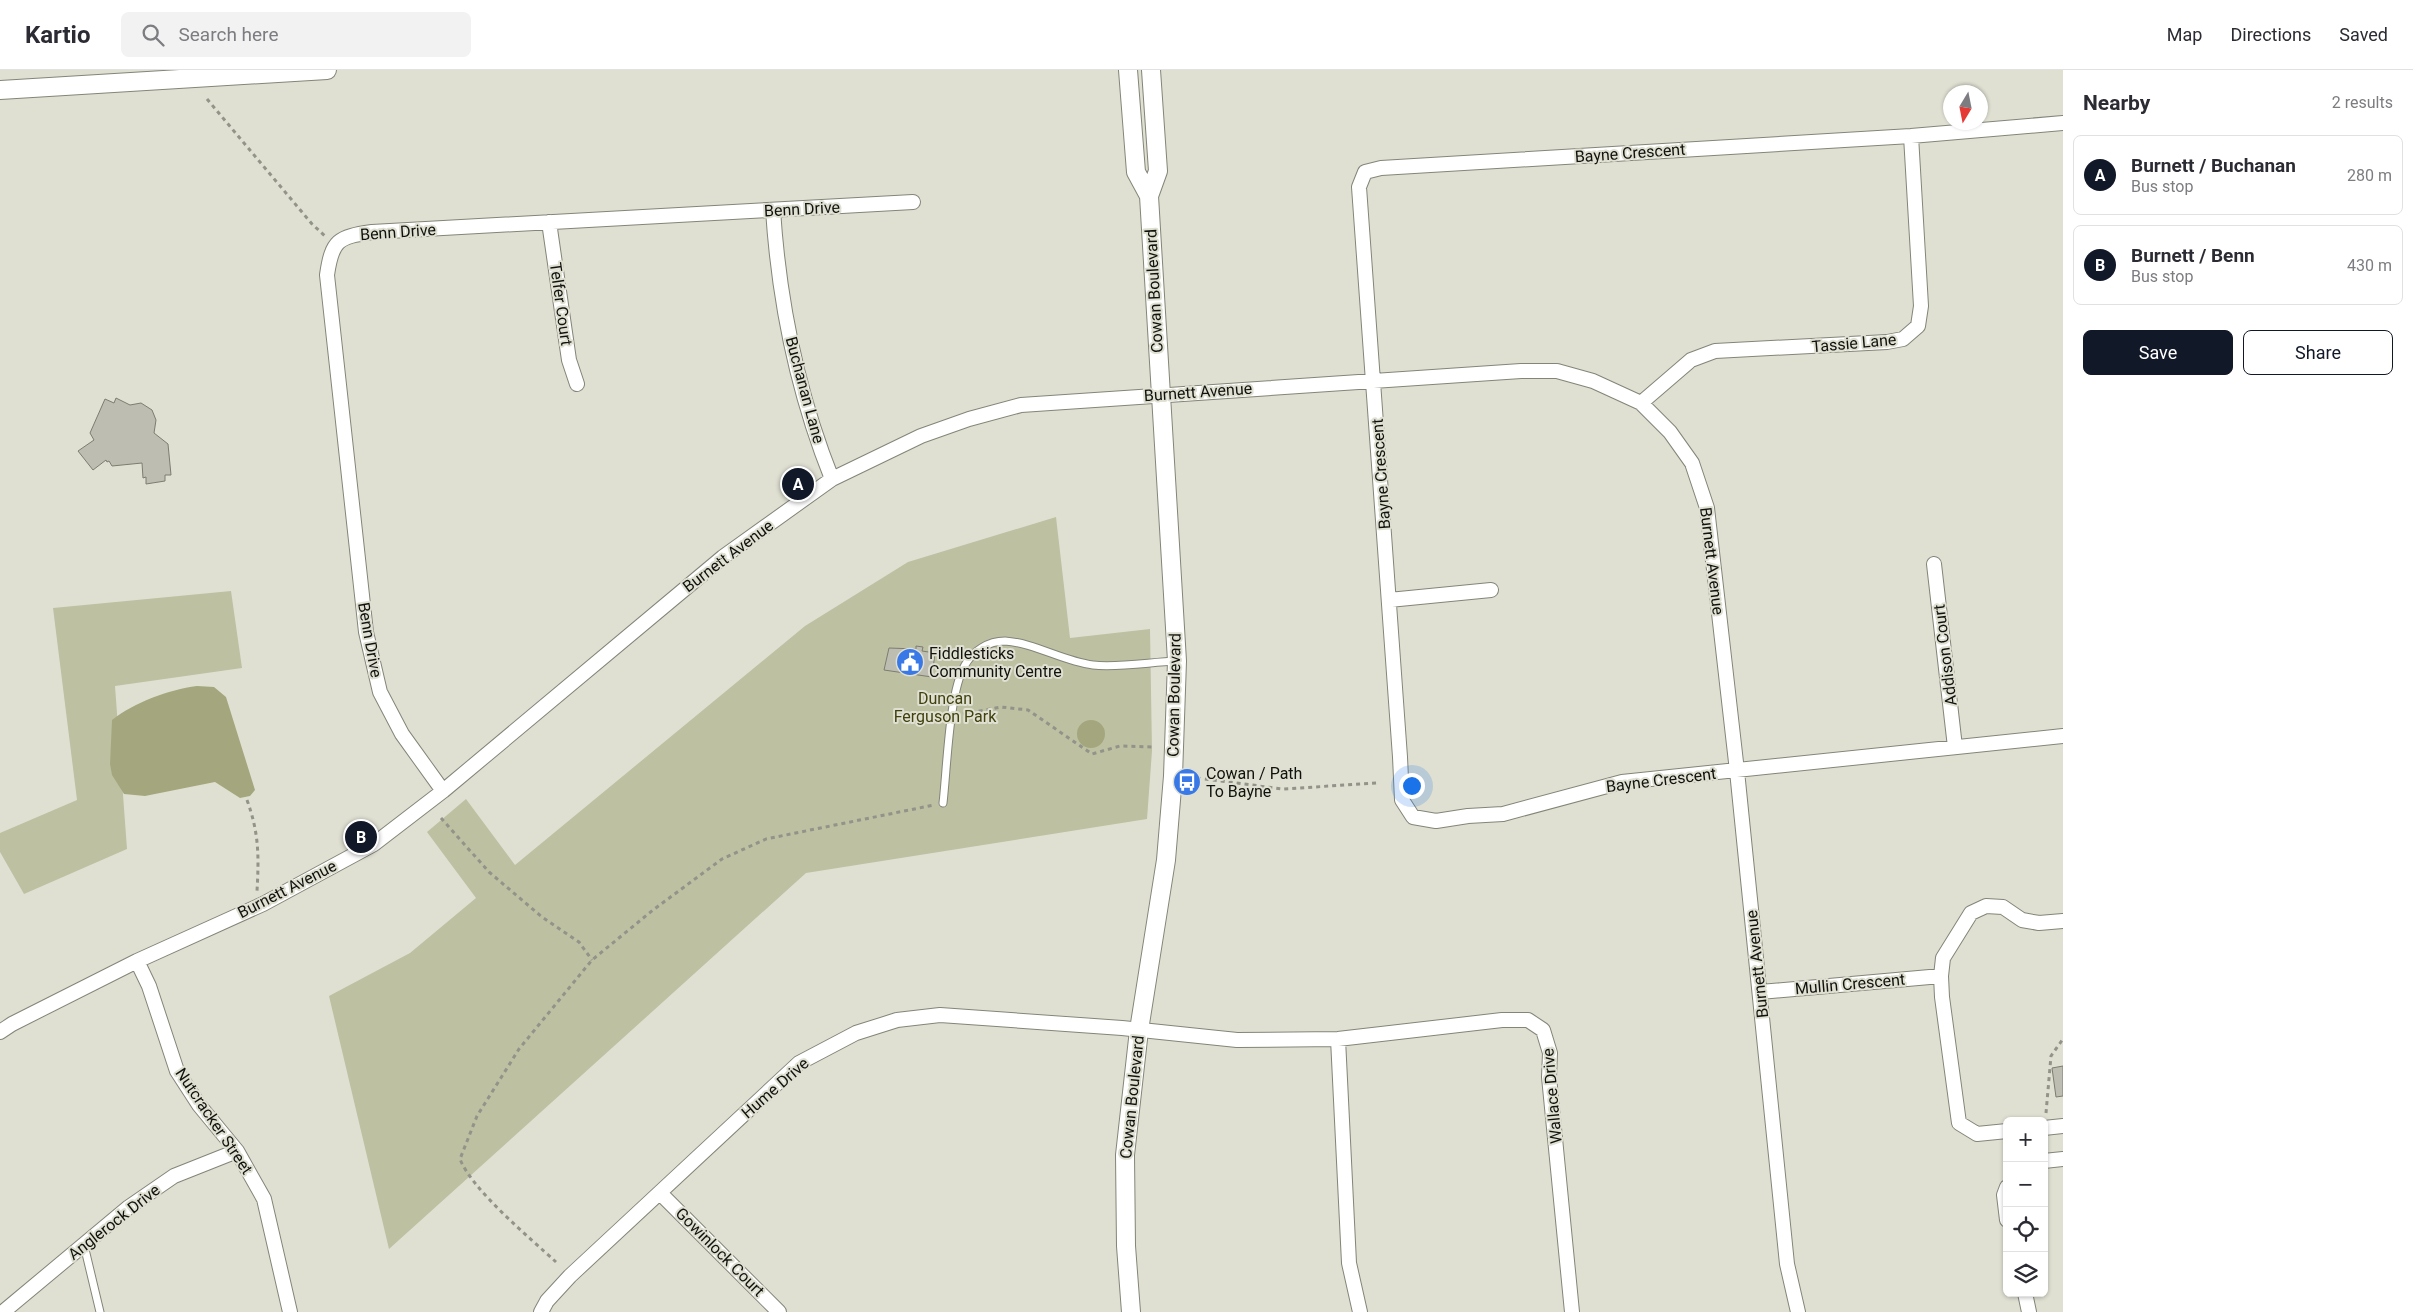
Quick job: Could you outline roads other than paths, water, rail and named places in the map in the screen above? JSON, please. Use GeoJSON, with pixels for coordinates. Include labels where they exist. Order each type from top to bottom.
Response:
{"type":"FeatureCollection","features":[{"type":"Feature","properties":{"kind":"street"},"geometry":{"type":"LineString","coordinates":[[0,90],[327,70]]}},
{"type":"Feature","properties":{"kind":"street","name":"Cowan Boulevard"},"geometry":{"type":"LineString","coordinates":[[1128,70],[1136,172],[1149,196]]}},
{"type":"Feature","properties":{"kind":"street","name":"Cowan Boulevard"},"geometry":{"type":"LineString","coordinates":[[1131,1312],[1126,1246],[1126,1155],[1139,1030],[1166,860],[1173,776],[1177,661],[1149,196],[1158,171],[1151,70]]}},
{"type":"Feature","properties":{"kind":"street","name":"Bayne Crescent"},"geometry":{"type":"LineString","coordinates":[[2063,123],[1911,136],[1381,168],[1365,172],[1359,187],[1389,600],[1400,785],[1402,800],[1413,817],[1436,821],[1468,816],[1503,814],[1622,782],[2063,736]]}},
{"type":"Feature","properties":{"kind":"street","name":"Tassie Lane"},"geometry":{"type":"LineString","coordinates":[[1641,403],[1691,360],[1715,351],[1887,342],[1903,339],[1918,326],[1921,306],[1911,136]]}},
{"type":"Feature","properties":{"kind":"street","name":"Benn Drive"},"geometry":{"type":"LineString","coordinates":[[443,791],[402,734],[380,692],[366,632],[327,275],[329,260],[335,245],[346,236],[372,232],[913,202]]}},
{"type":"Feature","properties":{"kind":"street","name":"Buchanan Lane"},"geometry":{"type":"LineString","coordinates":[[773,210],[791,348],[824,459],[832,479]]}},
{"type":"Feature","properties":{"kind":"street","name":"Telfer Court"},"geometry":{"type":"LineString","coordinates":[[549,222],[569,360],[577,384]]}},
{"type":"Feature","properties":{"kind":"street","name":"Burnett Avenue"},"geometry":{"type":"LineString","coordinates":[[0,1032],[12,1024],[138,961],[257,907],[374,844],[443,791],[723,557],[832,479],[921,436],[969,418],[1021,405],[1160,394],[1374,382],[1522,371],[1557,371],[1593,381],[1641,403],[1670,432],[1692,464],[1707,508],[1737,771],[1787,1264],[1798,1312]]}},
{"type":"Feature","properties":{"kind":"street","name":"Addison Court"},"geometry":{"type":"LineString","coordinates":[[1934,564],[1955,746]]}},
{"type":"Feature","properties":{"kind":"street"},"geometry":{"type":"LineString","coordinates":[[1389,600],[1491,590]]}},
{"type":"Feature","properties":{"kind":"street"},"geometry":{"type":"LineString","coordinates":[[2003,1131],[1977,1134],[1960,1123],[1941,976],[1943,958],[1971,913],[1986,906],[2003,908],[2022,920],[2039,923],[2063,920]]}},
{"type":"Feature","properties":{"kind":"street","name":"Nutcracker Street"},"geometry":{"type":"LineString","coordinates":[[138,961],[149,986],[177,1070],[199,1105],[237,1151],[264,1199],[290,1312]]}},
{"type":"Feature","properties":{"kind":"street","name":"Mullin Crescent"},"geometry":{"type":"LineString","coordinates":[[1760,992],[1941,976]]}},
{"type":"Feature","properties":{"kind":"street","name":"Hume Drive"},"geometry":{"type":"LineString","coordinates":[[541,1312],[547,1301],[570,1276],[800,1062],[856,1033],[897,1020],[940,1015],[1139,1030]]}},
{"type":"Feature","properties":{"kind":"street","name":"Wallace Drive"},"geometry":{"type":"LineString","coordinates":[[1139,1030],[1237,1040],[1338,1039],[1502,1020],[1528,1020],[1543,1030],[1550,1053],[1549,1077],[1572,1312]]}},
{"type":"Feature","properties":{"kind":"street"},"geometry":{"type":"LineString","coordinates":[[1338,1039],[1349,1263],[1360,1312]]}},
{"type":"Feature","properties":{"kind":"street"},"geometry":{"type":"LineString","coordinates":[[2048,1128],[2063,1126]]}},
{"type":"Feature","properties":{"kind":"street","name":"Anglerock Drive"},"geometry":{"type":"LineString","coordinates":[[3,1312],[129,1207],[174,1176],[237,1151]]}},
{"type":"Feature","properties":{"kind":"street"},"geometry":{"type":"LineString","coordinates":[[2048,1161],[2063,1159]]}},
{"type":"Feature","properties":{"kind":"street","name":"Gowinlock Court"},"geometry":{"type":"LineString","coordinates":[[660,1193],[779,1312]]}},
{"type":"Feature","properties":{"kind":"street"},"geometry":{"type":"LineString","coordinates":[[2026,1297],[2029,1312]]}},
{"type":"Feature","properties":{"kind":"lane"},"geometry":{"type":"LineString","coordinates":[[944,803],[956,690],[965,665],[980,647],[1004,641],[1094,665],[1177,661]]}},
{"type":"Feature","properties":{"kind":"lane"},"geometry":{"type":"LineString","coordinates":[[84,1244],[100,1312]]}},
{"type":"Feature","properties":{"kind":"place","name":"Burnett / Buchanan"},"geometry":{"type":"Point","coordinates":[798,484]}},
{"type":"Feature","properties":{"kind":"place","name":"Fiddlesticks Community Centre"},"geometry":{"type":"Point","coordinates":[910,662]}},
{"type":"Feature","properties":{"kind":"place","name":"Cowan / Path To Bayne"},"geometry":{"type":"Point","coordinates":[1187,782]}},
{"type":"Feature","properties":{"kind":"place","name":"Burnett / Benn"},"geometry":{"type":"Point","coordinates":[361,837]}},
{"type":"Feature","properties":{"kind":"park label","name":"Duncan Ferguson Park"},"geometry":{"type":"Point","coordinates":[945,707]}}]}
